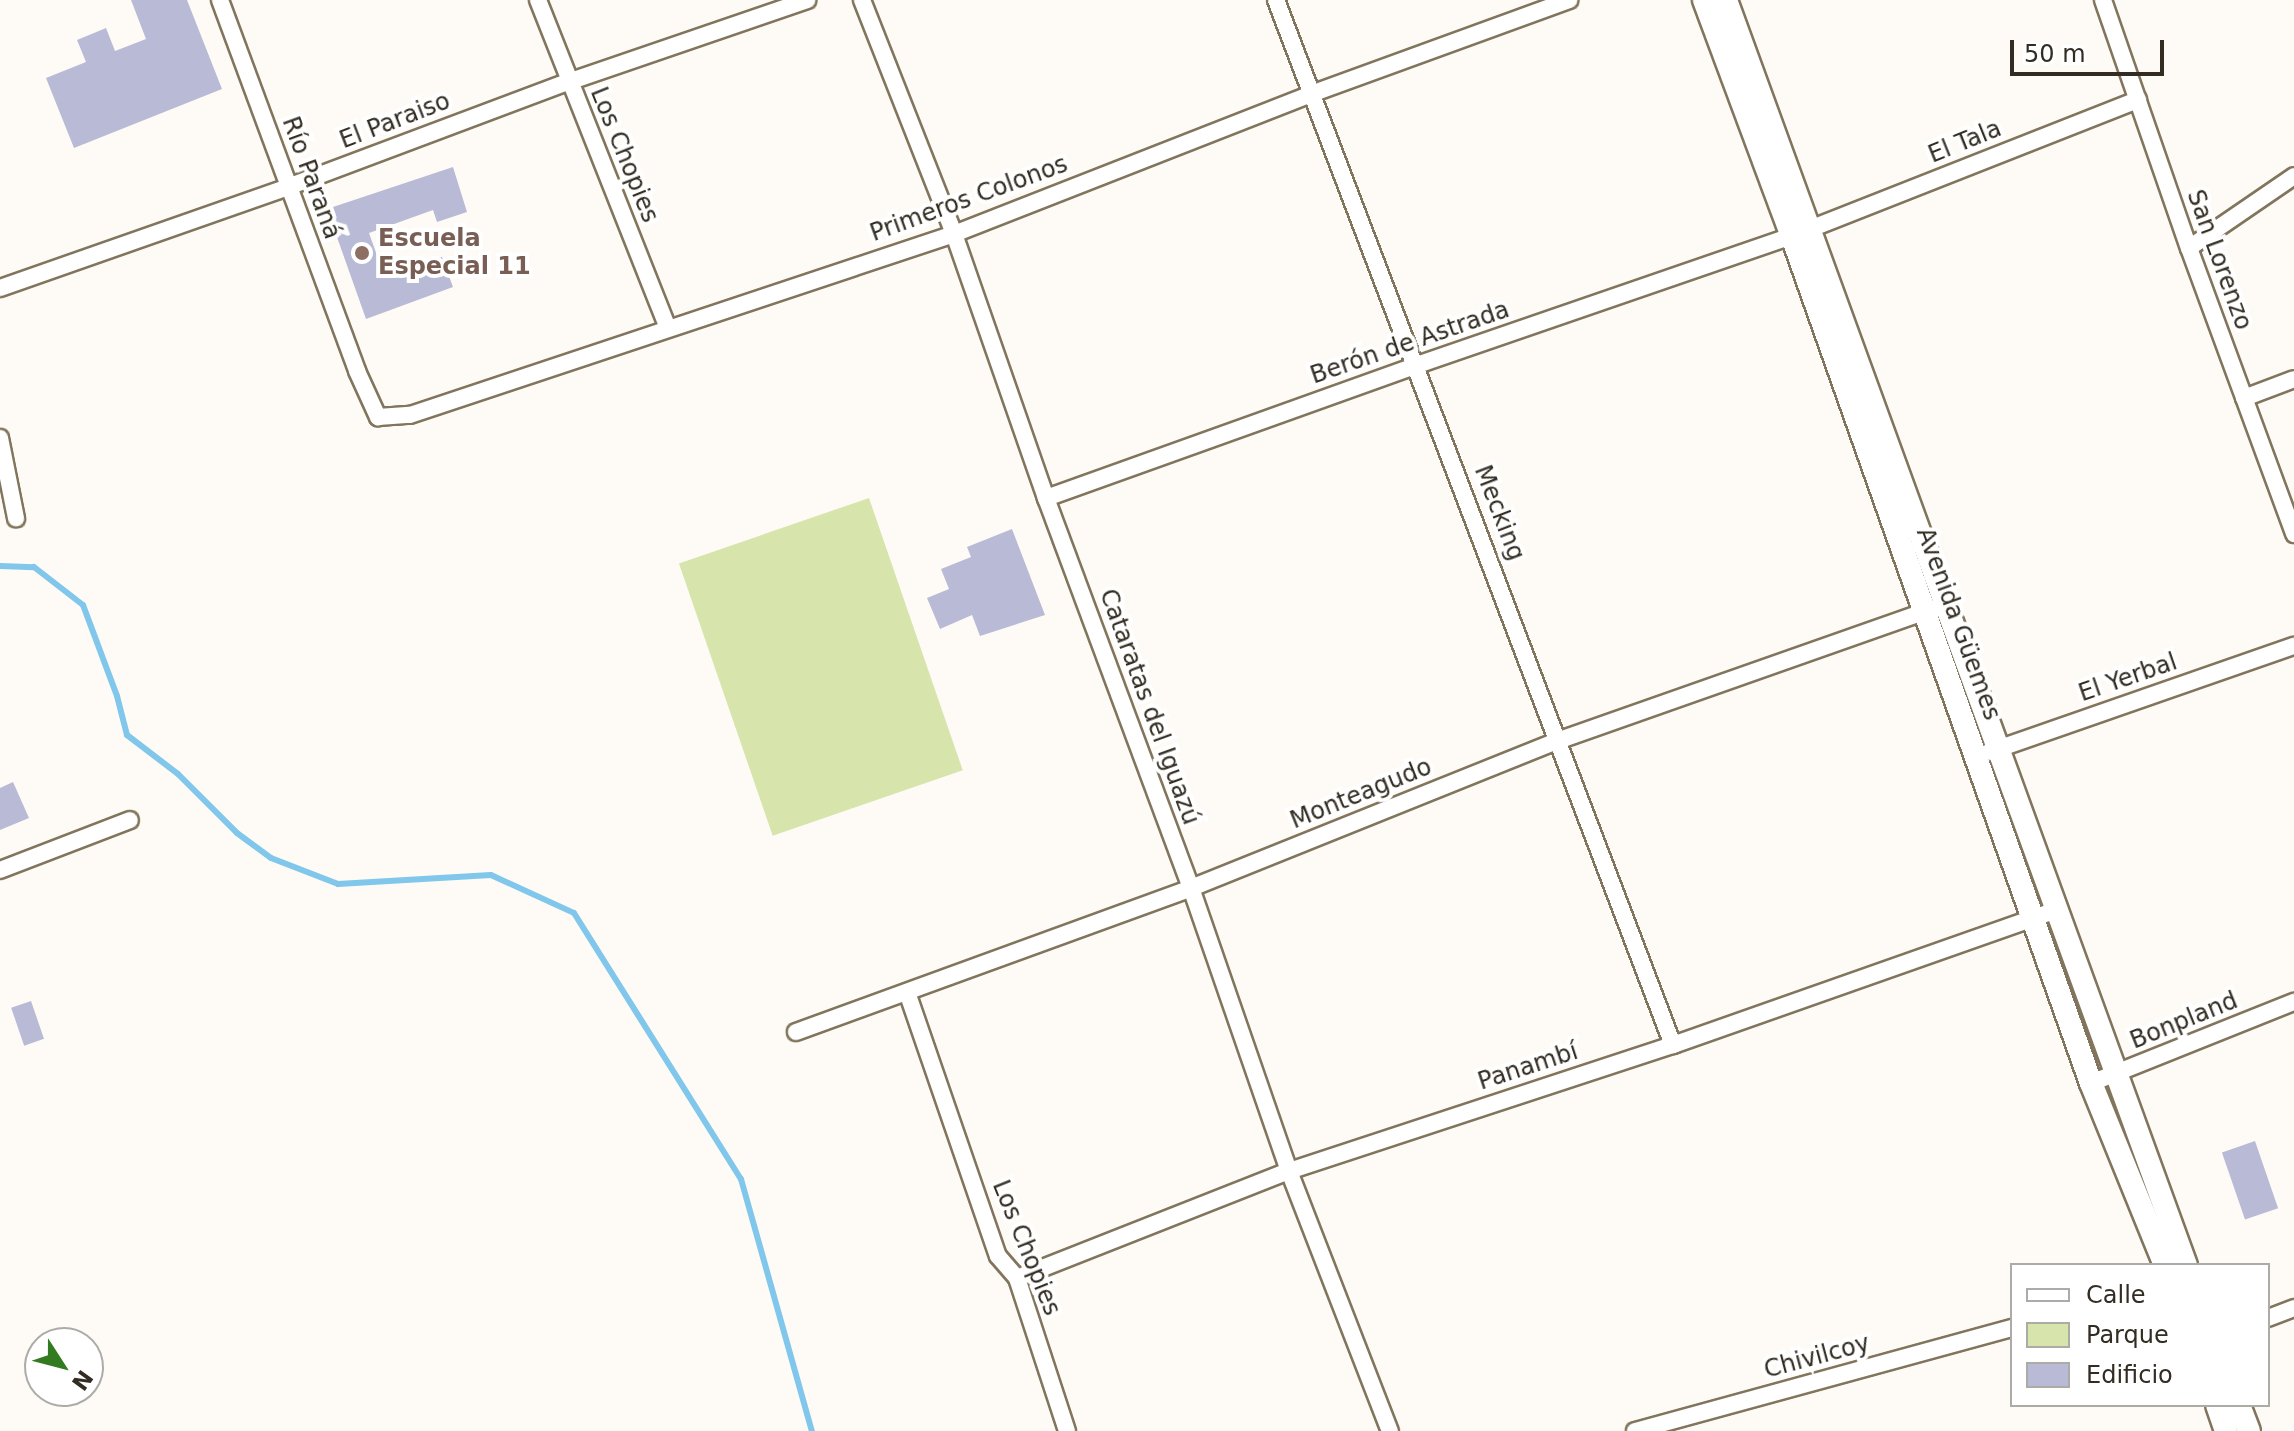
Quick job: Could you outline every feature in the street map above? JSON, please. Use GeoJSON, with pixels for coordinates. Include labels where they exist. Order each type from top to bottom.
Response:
{"type":"FeatureCollection","features":[{"type":"Feature","properties":{"kind":"main road","name":"Avenida Güemes"},"geometry":{"type":"LineString","coordinates":[[1704,0],[1801,233]]}},
{"type":"Feature","properties":{"kind":"main road","name":"Avenida Güemes"},"geometry":{"type":"LineString","coordinates":[[1726,0],[1801,233],[1988,752],[2057,910],[2185,1263]]}},
{"type":"Feature","properties":{"kind":"main road","name":"Avenida Güemes"},"geometry":{"type":"LineString","coordinates":[[1988,752],[2035,918],[2091,1083],[2164,1263]]}},
{"type":"Feature","properties":{"kind":"main road"},"geometry":{"type":"LineString","coordinates":[[2218,1407],[2226,1431]]}},
{"type":"Feature","properties":{"kind":"main road"},"geometry":{"type":"LineString","coordinates":[[2240,1407],[2249,1431]]}},
{"type":"Feature","properties":{"kind":"street","name":"Río Paraná"},"geometry":{"type":"LineString","coordinates":[[220,0],[288,187],[378,417]]}},
{"type":"Feature","properties":{"kind":"street","name":"Los Chopies"},"geometry":{"type":"LineString","coordinates":[[538,0],[668,328]]}},
{"type":"Feature","properties":{"kind":"street","name":"El Paraiso"},"geometry":{"type":"LineString","coordinates":[[0,288],[288,187],[568,82],[807,0]]}},
{"type":"Feature","properties":{"kind":"street","name":"Cataratas del Iguazú"},"geometry":{"type":"LineString","coordinates":[[862,0],[954,234],[1046,498],[1191,888],[1289,1171],[1390,1431]]}},
{"type":"Feature","properties":{"kind":"street","name":"Mecking"},"geometry":{"type":"LineString","coordinates":[[1276,0],[1560,740],[1673,1045]]}},
{"type":"Feature","properties":{"kind":"street","name":"Primeros Colonos"},"geometry":{"type":"LineString","coordinates":[[378,417],[410,415],[954,234],[1311,94],[1569,0]]}},
{"type":"Feature","properties":{"kind":"street","name":"San Lorenzo"},"geometry":{"type":"LineString","coordinates":[[2103,0],[2189,248],[2294,534]]}},
{"type":"Feature","properties":{"kind":"street","name":"El Tala"},"geometry":{"type":"LineString","coordinates":[[1801,233],[2138,100]]}},
{"type":"Feature","properties":{"kind":"street"},"geometry":{"type":"LineString","coordinates":[[2189,248],[2294,176]]}},
{"type":"Feature","properties":{"kind":"street","name":"Berón de Astrada"},"geometry":{"type":"LineString","coordinates":[[1046,498],[1417,365],[1801,233]]}},
{"type":"Feature","properties":{"kind":"street"},"geometry":{"type":"LineString","coordinates":[[2244,398],[2294,379]]}},
{"type":"Feature","properties":{"kind":"street"},"geometry":{"type":"LineString","coordinates":[[0,438],[16,518]]}},
{"type":"Feature","properties":{"kind":"street","name":"Monteagudo"},"geometry":{"type":"LineString","coordinates":[[796,1032],[1191,888],[1560,740],[1936,608]]}},
{"type":"Feature","properties":{"kind":"street","name":"El Yerbal"},"geometry":{"type":"LineString","coordinates":[[1988,752],[2294,646]]}},
{"type":"Feature","properties":{"kind":"street"},"geometry":{"type":"LineString","coordinates":[[0,870],[130,820]]}},
{"type":"Feature","properties":{"kind":"street","name":"Panambí"},"geometry":{"type":"LineString","coordinates":[[1017,1278],[1289,1171],[1673,1045],[2057,910]]}},
{"type":"Feature","properties":{"kind":"street","name":"Los Chopies"},"geometry":{"type":"LineString","coordinates":[[907,992],[998,1256],[1017,1278],[1067,1431]]}},
{"type":"Feature","properties":{"kind":"street","name":"Bonpland"},"geometry":{"type":"LineString","coordinates":[[2091,1083],[2294,1002]]}},
{"type":"Feature","properties":{"kind":"street"},"geometry":{"type":"LineString","coordinates":[[2270,1317],[2294,1308]]}},
{"type":"Feature","properties":{"kind":"street","name":"Chivilcoy"},"geometry":{"type":"LineString","coordinates":[[1635,1431],[2010,1329]]}},
{"type":"Feature","properties":{"kind":"green space"},"geometry":{"type":"Polygon","coordinates":[[[869,498],[963,770],[773,836],[679,563],[869,498]]]}},
{"type":"Feature","properties":{"kind":"building"},"geometry":{"type":"Polygon","coordinates":[[[131,0],[187,0],[222,89],[74,148],[46,78],[86,62],[77,40],[106,28],[115,51],[146,39],[131,0]]]}},
{"type":"Feature","properties":{"kind":"building"},"geometry":{"type":"Polygon","coordinates":[[[453,167],[467,212],[437,222],[433,210],[369,233],[385,278],[442,257],[453,287],[366,319],[327,209],[453,167]]]}},
{"type":"Feature","properties":{"kind":"building"},"geometry":{"type":"Polygon","coordinates":[[[1012,529],[1045,615],[980,636],[972,615],[940,629],[927,598],[949,589],[941,569],[971,557],[967,547],[1012,529]]]}},
{"type":"Feature","properties":{"kind":"building"},"geometry":{"type":"Polygon","coordinates":[[[13,782],[29,818],[0,830],[0,788],[13,782]]]}},
{"type":"Feature","properties":{"kind":"building"},"geometry":{"type":"Polygon","coordinates":[[[31,1001],[44,1039],[24,1046],[11,1008],[31,1001]]]}},
{"type":"Feature","properties":{"kind":"building"},"geometry":{"type":"Polygon","coordinates":[[[2255,1141],[2278,1208],[2245,1220],[2222,1152],[2255,1141]]]}},
{"type":"Feature","properties":{"kind":"waterway"},"geometry":{"type":"LineString","coordinates":[[0,566],[34,567],[83,605],[117,696],[127,735],[178,774],[237,833],[271,858],[338,884],[491,875],[574,913],[741,1179],[812,1431]]}},
{"type":"Feature","properties":{"kind":"place","name":"Escuela Especial 11"},"geometry":{"type":"Point","coordinates":[362,253]}}]}
